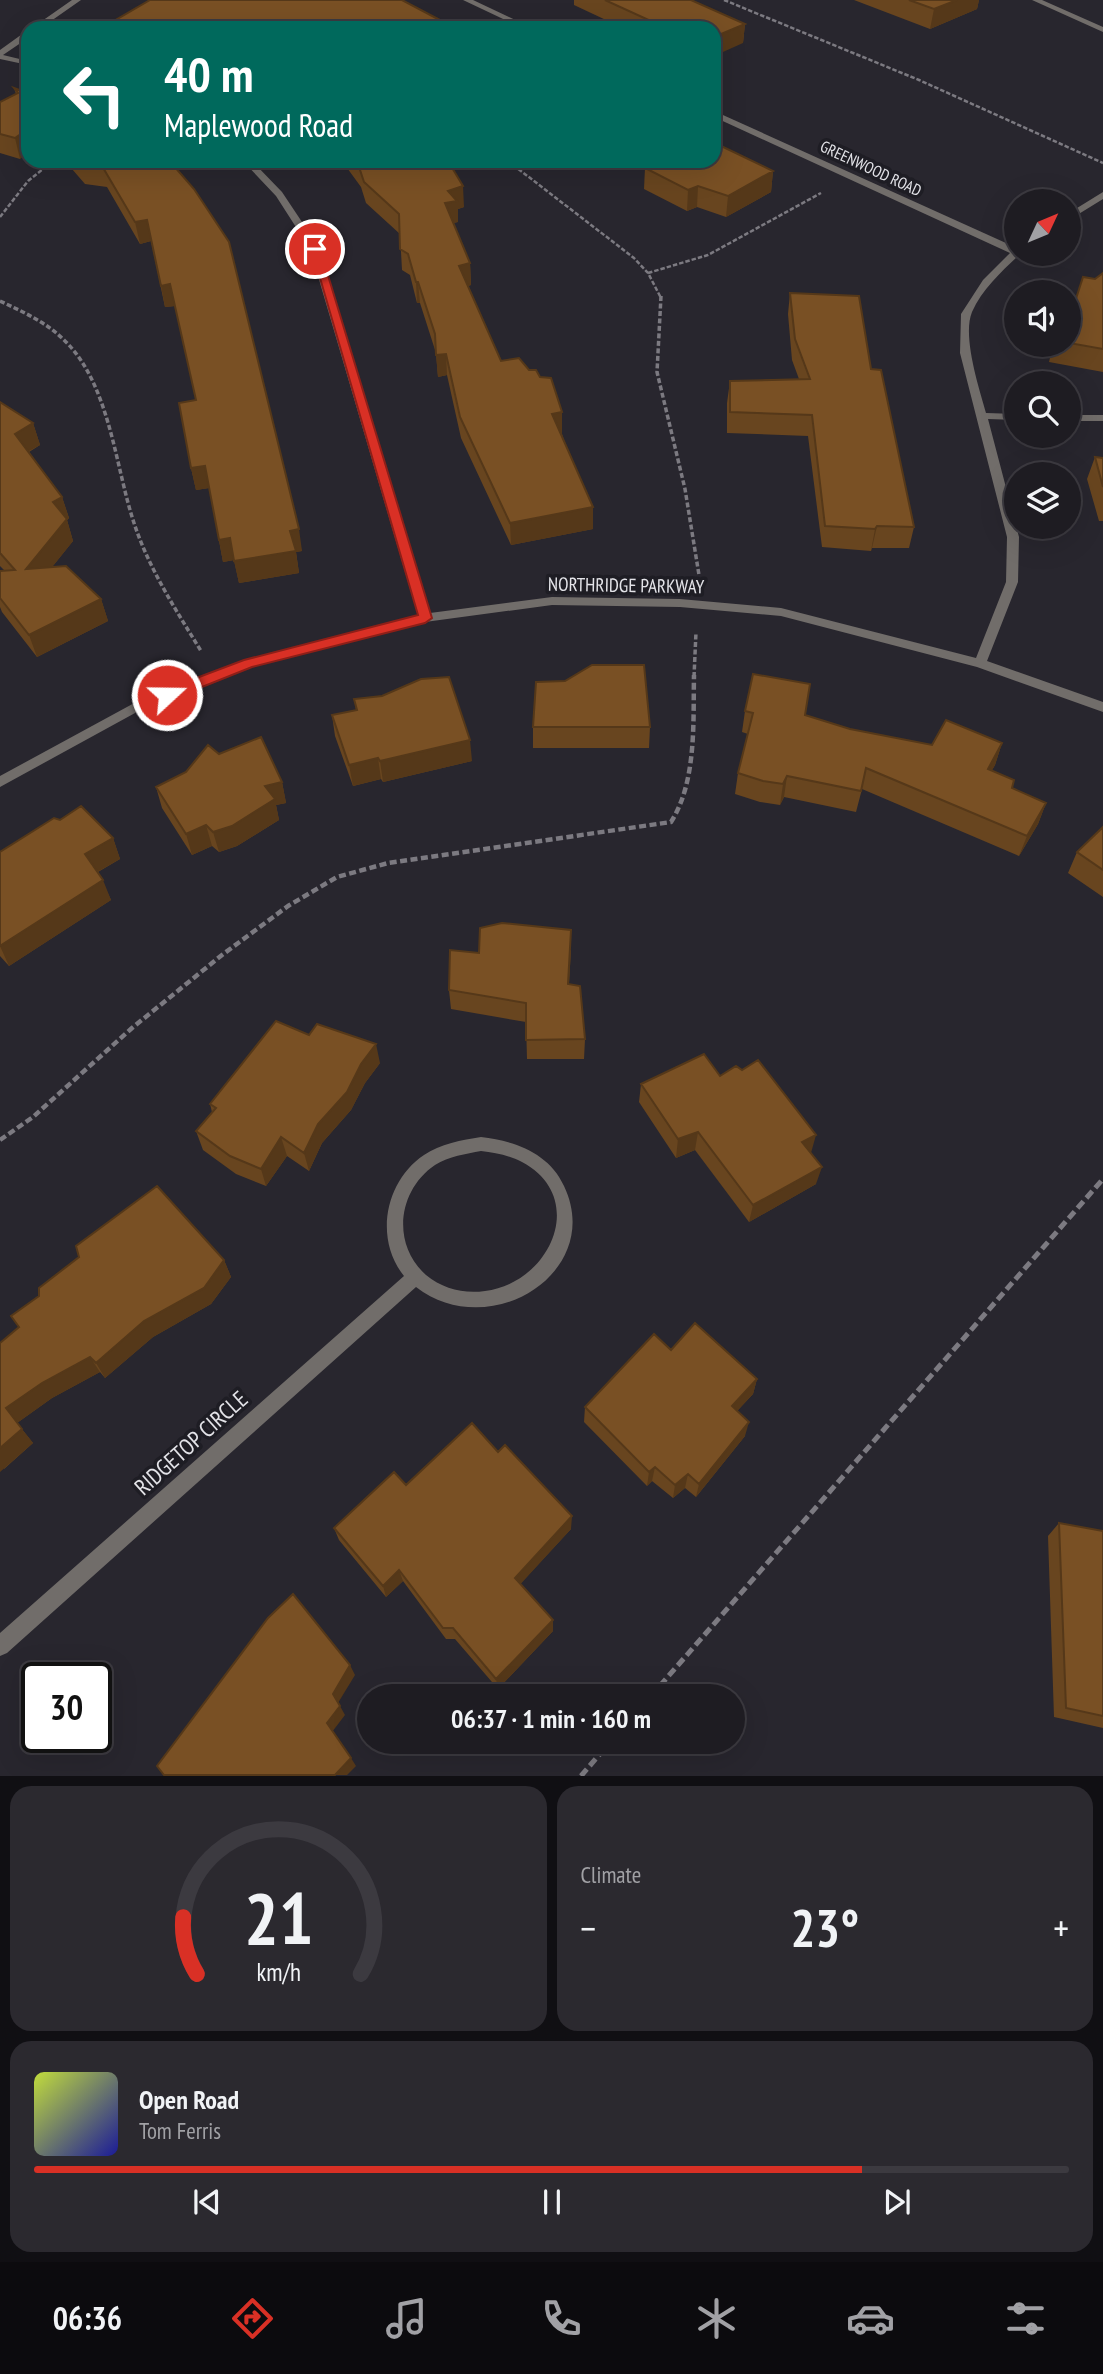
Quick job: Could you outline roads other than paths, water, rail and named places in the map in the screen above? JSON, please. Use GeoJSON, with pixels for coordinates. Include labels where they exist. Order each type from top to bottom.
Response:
{"type":"FeatureCollection","features":[{"type":"Feature","properties":{"kind":"street"},"geometry":{"type":"LineString","coordinates":[[46,21],[77,0]]}},
{"type":"Feature","properties":{"kind":"street"},"geometry":{"type":"LineString","coordinates":[[467,0],[513,21]]}},
{"type":"Feature","properties":{"kind":"street"},"geometry":{"type":"LineString","coordinates":[[1036,0],[1103,30]]}},
{"type":"Feature","properties":{"kind":"street"},"geometry":{"type":"LineString","coordinates":[[0,56],[21,40]]}},
{"type":"Feature","properties":{"kind":"street"},"geometry":{"type":"LineString","coordinates":[[0,56],[21,62]]}},
{"type":"Feature","properties":{"kind":"street","name":"GREENWOOD ROAD"},"geometry":{"type":"LineString","coordinates":[[721,117],[1004,246]]}},
{"type":"Feature","properties":{"kind":"street"},"geometry":{"type":"LineString","coordinates":[[254,168],[279,194],[315,249],[425,618]]}},
{"type":"Feature","properties":{"kind":"street"},"geometry":{"type":"LineString","coordinates":[[1082,209],[1103,195]]}},
{"type":"Feature","properties":{"kind":"street"},"geometry":{"type":"LineString","coordinates":[[980,663],[1012,582],[1013,537],[984,416],[965,353],[966,314],[986,282],[1004,263]]}},
{"type":"Feature","properties":{"kind":"street"},"geometry":{"type":"LineString","coordinates":[[984,416],[1004,417]]}},
{"type":"Feature","properties":{"kind":"street"},"geometry":{"type":"LineString","coordinates":[[1081,418],[1103,418]]}},
{"type":"Feature","properties":{"kind":"street","name":"NORTHRIDGE PARKWAY"},"geometry":{"type":"LineString","coordinates":[[3,775],[142,704],[249,663],[425,618],[552,601],[698,605],[782,612],[980,663],[1103,707]]}},
{"type":"Feature","properties":{"kind":"street"},"geometry":{"type":"LineString","coordinates":[[481,1144],[509,1148],[533,1160],[551,1178],[563,1202],[565,1228],[557,1254],[541,1276],[517,1294],[489,1301],[459,1301],[435,1292],[415,1277],[400,1255],[393,1228],[397,1203],[409,1179],[429,1160],[454,1148],[481,1144]]}},
{"type":"Feature","properties":{"kind":"street","name":"RIDGETOP CIRCLE"},"geometry":{"type":"LineString","coordinates":[[0,1646],[415,1277]]}}]}
